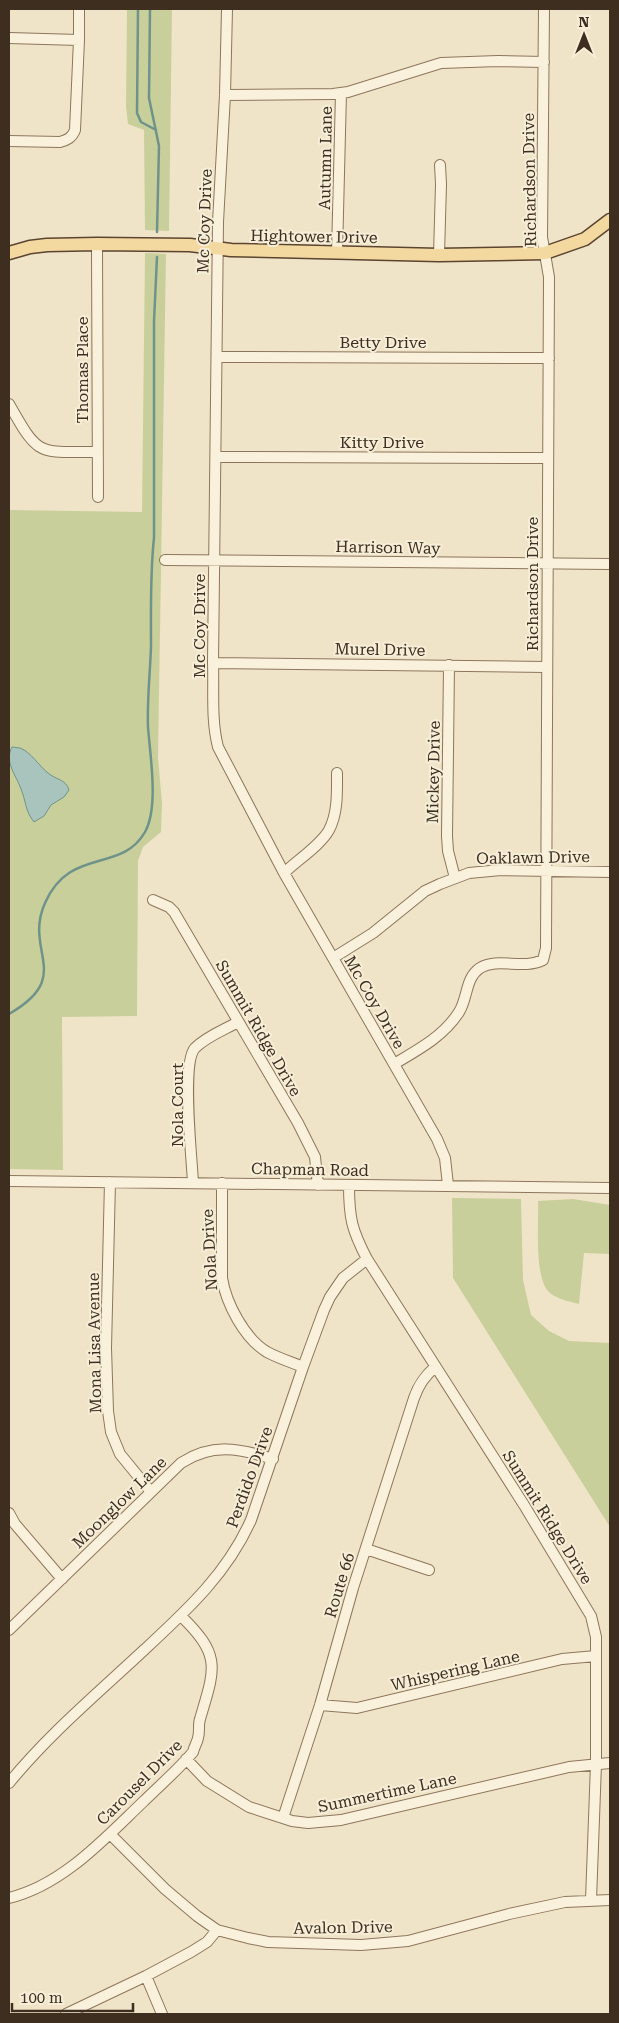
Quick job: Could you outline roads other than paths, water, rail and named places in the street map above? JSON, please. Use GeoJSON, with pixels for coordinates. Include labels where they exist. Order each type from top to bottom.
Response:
{"type":"FeatureCollection","features":[{"type":"Feature","properties":{"kind":"main road","name":"Hightower Drive"},"geometry":{"type":"LineString","coordinates":[[9,254],[30,247],[47,245],[145,244],[217,249],[337,253],[439,255],[545,254],[585,239],[610,220]]}},
{"type":"Feature","properties":{"kind":"street"},"geometry":{"type":"LineString","coordinates":[[9,142],[60,142],[68,140],[75,130],[79,9]]}},
{"type":"Feature","properties":{"kind":"street","name":"Mc Coy Drive"},"geometry":{"type":"LineString","coordinates":[[227,9],[225,95],[217,249],[213,663],[214,721],[218,747],[284,873],[437,1139],[444,1158],[448,1185]]}},
{"type":"Feature","properties":{"kind":"street","name":"Richardson Drive"},"geometry":{"type":"LineString","coordinates":[[394,1064],[448,1028],[463,1005],[468,984],[473,974],[491,964],[533,965],[543,960],[546,948],[546,563],[549,277],[542,237],[544,9]]}},
{"type":"Feature","properties":{"kind":"street"},"geometry":{"type":"LineString","coordinates":[[9,38],[79,40]]}},
{"type":"Feature","properties":{"kind":"street"},"geometry":{"type":"LineString","coordinates":[[225,95],[341,93],[442,63],[544,62]]}},
{"type":"Feature","properties":{"kind":"street","name":"Autumn Lane"},"geometry":{"type":"LineString","coordinates":[[337,253],[341,93]]}},
{"type":"Feature","properties":{"kind":"street"},"geometry":{"type":"LineString","coordinates":[[439,255],[440,165]]}},
{"type":"Feature","properties":{"kind":"street","name":"Thomas Place"},"geometry":{"type":"LineString","coordinates":[[97,244],[98,497]]}},
{"type":"Feature","properties":{"kind":"street","name":"Betty Drive"},"geometry":{"type":"LineString","coordinates":[[217,357],[549,358]]}},
{"type":"Feature","properties":{"kind":"street"},"geometry":{"type":"LineString","coordinates":[[9,404],[27,436],[38,448],[46,451],[97,452]]}},
{"type":"Feature","properties":{"kind":"street","name":"Kitty Drive"},"geometry":{"type":"LineString","coordinates":[[216,457],[548,458]]}},
{"type":"Feature","properties":{"kind":"street","name":"Harrison Way"},"geometry":{"type":"LineString","coordinates":[[165,560],[610,564]]}},
{"type":"Feature","properties":{"kind":"street","name":"Murel Drive"},"geometry":{"type":"LineString","coordinates":[[213,663],[546,667]]}},
{"type":"Feature","properties":{"kind":"street","name":"Mickey Drive"},"geometry":{"type":"LineString","coordinates":[[449,665],[447,836],[448,851],[455,878]]}},
{"type":"Feature","properties":{"kind":"street"},"geometry":{"type":"LineString","coordinates":[[284,873],[324,838],[329,830],[334,814],[337,773]]}},
{"type":"Feature","properties":{"kind":"street","name":"Oaklawn Drive"},"geometry":{"type":"LineString","coordinates":[[333,958],[373,933],[425,891],[455,878],[483,870],[610,872]]}},
{"type":"Feature","properties":{"kind":"street","name":"Summit Ridge Drive"},"geometry":{"type":"LineString","coordinates":[[153,900],[169,907],[174,912],[238,1022],[309,1145],[316,1164],[318,1185]]}},
{"type":"Feature","properties":{"kind":"street","name":"Nola Court"},"geometry":{"type":"LineString","coordinates":[[193,1183],[188,1087],[191,1056],[194,1049],[206,1040],[238,1022]]}},
{"type":"Feature","properties":{"kind":"street","name":"Chapman Road"},"geometry":{"type":"LineString","coordinates":[[9,1181],[610,1188]]}},
{"type":"Feature","properties":{"kind":"street","name":"Mona Lisa Avenue"},"geometry":{"type":"LineString","coordinates":[[110,1182],[106,1348],[108,1412],[111,1432],[120,1454],[151,1492]]}},
{"type":"Feature","properties":{"kind":"street","name":"Nola Drive"},"geometry":{"type":"LineString","coordinates":[[222,1183],[222,1278],[224,1293],[245,1330],[265,1351],[302,1367]]}},
{"type":"Feature","properties":{"kind":"street","name":"Summit Ridge Drive"},"geometry":{"type":"LineString","coordinates":[[349,1185],[349,1209],[353,1230],[367,1260],[524,1505],[591,1616],[596,1638],[596,1764],[591,1900]]}},
{"type":"Feature","properties":{"kind":"street","name":"Perdido Drive"},"geometry":{"type":"LineString","coordinates":[[9,1783],[29,1759],[181,1616],[226,1566],[241,1542],[251,1520],[273,1459],[302,1367],[330,1297],[343,1278],[367,1260]]}},
{"type":"Feature","properties":{"kind":"street","name":"Route 66"},"geometry":{"type":"LineString","coordinates":[[283,1818],[320,1705],[366,1549],[414,1398],[419,1385],[435,1367]]}},
{"type":"Feature","properties":{"kind":"street","name":"Moonglow Lane"},"geometry":{"type":"LineString","coordinates":[[9,1630],[181,1463],[195,1454],[216,1449],[246,1450],[273,1459]]}},
{"type":"Feature","properties":{"kind":"street"},"geometry":{"type":"LineString","coordinates":[[9,1513],[15,1524],[62,1578]]}},
{"type":"Feature","properties":{"kind":"street"},"geometry":{"type":"LineString","coordinates":[[366,1549],[429,1570]]}},
{"type":"Feature","properties":{"kind":"street","name":"Carousel Drive"},"geometry":{"type":"LineString","coordinates":[[9,1898],[53,1879],[70,1868],[110,1834],[193,1752],[199,1736],[198,1723],[212,1676],[212,1665],[205,1644],[195,1629],[181,1616]]}},
{"type":"Feature","properties":{"kind":"street","name":"Whispering Lane"},"geometry":{"type":"LineString","coordinates":[[320,1705],[357,1708],[562,1659],[596,1656]]}},
{"type":"Feature","properties":{"kind":"street","name":"Summertime Lane"},"geometry":{"type":"LineString","coordinates":[[186,1760],[207,1781],[250,1807],[283,1818],[308,1823],[341,1820],[551,1772],[610,1763]]}},
{"type":"Feature","properties":{"kind":"street","name":"Avalon Drive"},"geometry":{"type":"LineString","coordinates":[[110,1834],[165,1889],[196,1916],[217,1930],[268,1942],[325,1944],[408,1941],[509,1914],[565,1902],[610,1900]]}},
{"type":"Feature","properties":{"kind":"street"},"geometry":{"type":"LineString","coordinates":[[66,2014],[146,1976],[207,1942],[217,1930]]}},
{"type":"Feature","properties":{"kind":"street"},"geometry":{"type":"LineString","coordinates":[[146,1976],[162,2014]]}},
{"type":"Feature","properties":{"kind":"water"},"geometry":{"type":"Polygon","coordinates":[[[12,747],[24,750],[48,773],[68,786],[69,790],[64,797],[51,805],[44,816],[34,822],[29,814],[10,763],[9,758],[12,747]]]}},
{"type":"Feature","properties":{"kind":"waterway"},"geometry":{"type":"LineString","coordinates":[[138,9],[137,113],[141,122],[156,130]]}},
{"type":"Feature","properties":{"kind":"waterway"},"geometry":{"type":"LineString","coordinates":[[150,9],[149,98],[159,146],[157,232]]}},
{"type":"Feature","properties":{"kind":"waterway"},"geometry":{"type":"LineString","coordinates":[[9,1014],[29,1000],[39,988],[44,975],[44,963],[39,936],[40,920],[45,903],[55,885],[68,874],[81,867],[123,853],[135,845],[145,832],[152,809],[152,766],[148,727],[148,697],[154,538],[154,321],[157,257]]}}]}
